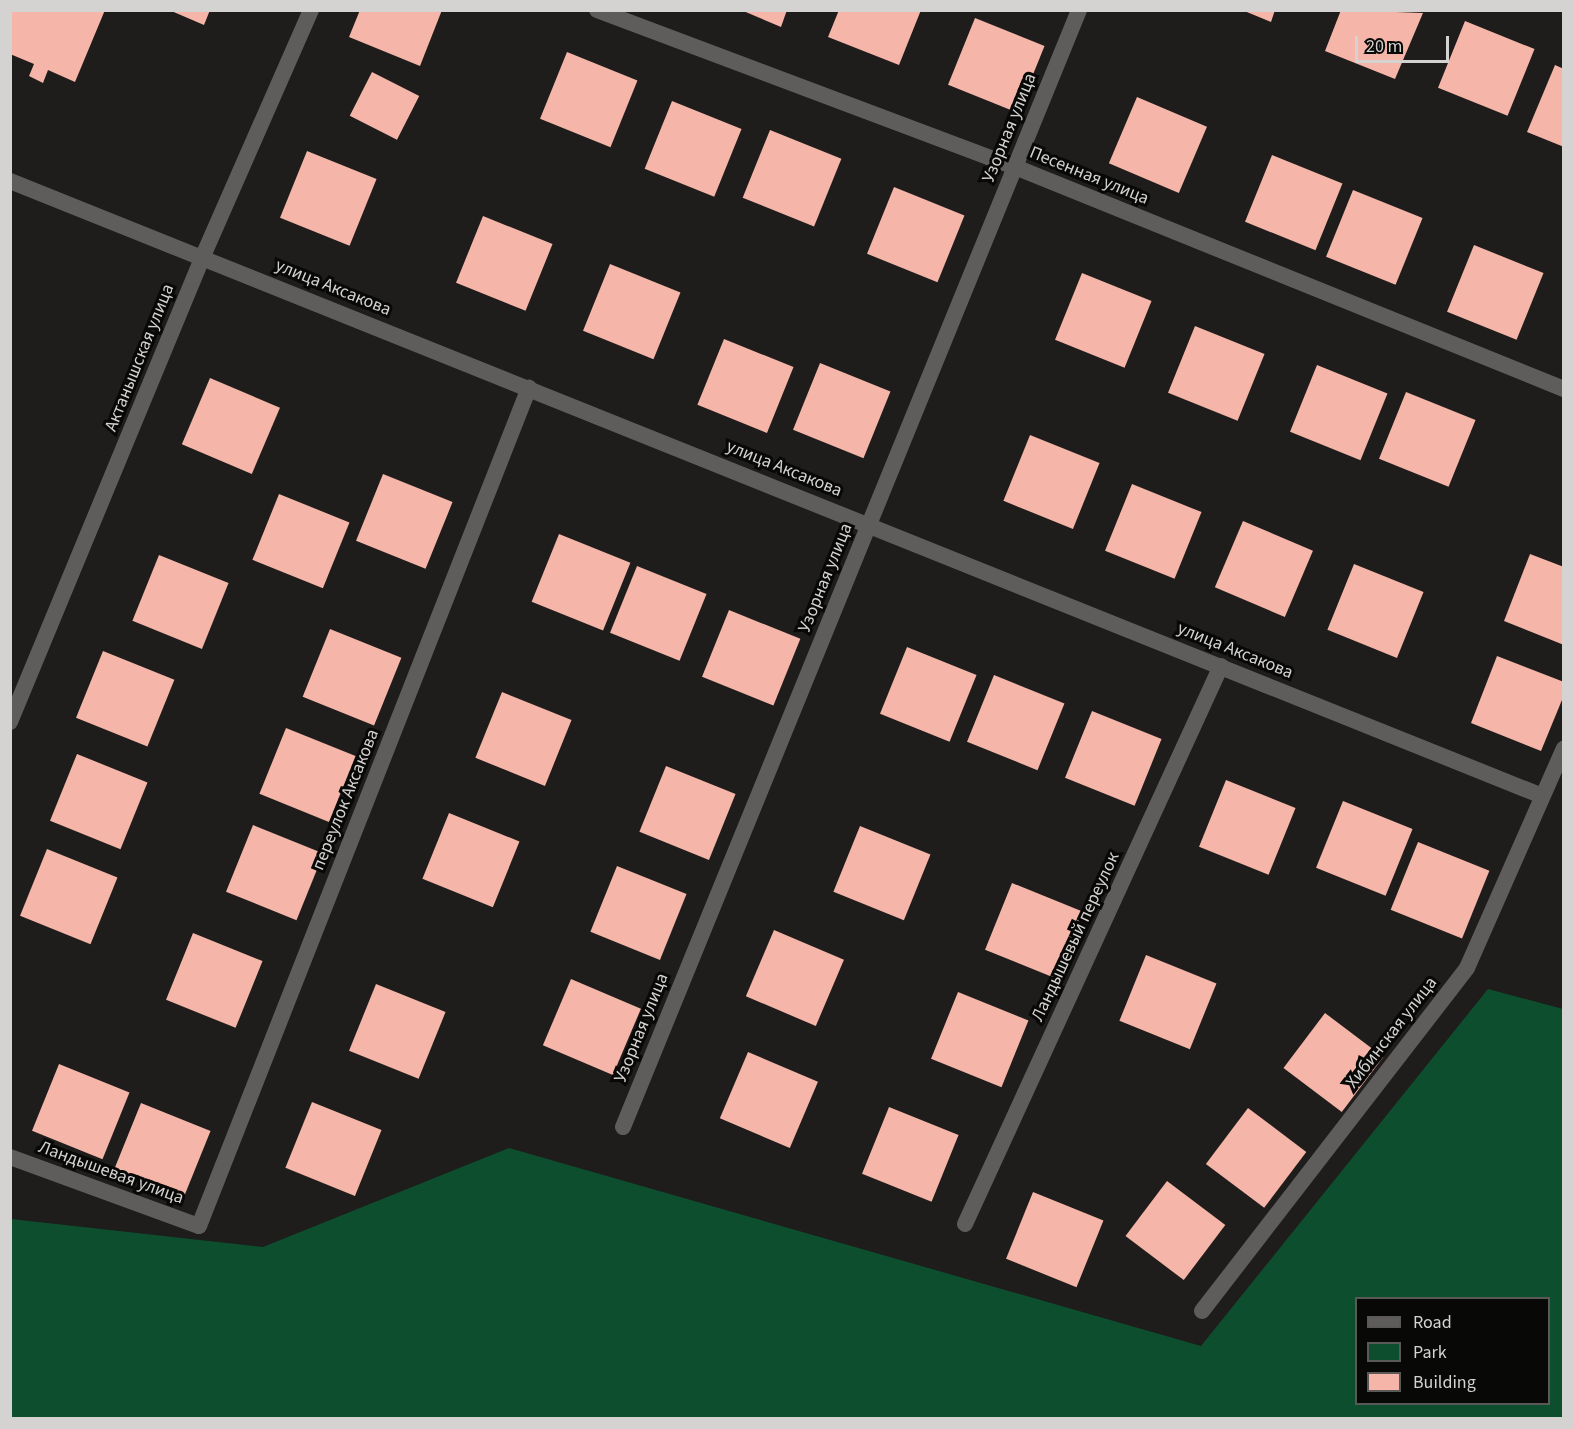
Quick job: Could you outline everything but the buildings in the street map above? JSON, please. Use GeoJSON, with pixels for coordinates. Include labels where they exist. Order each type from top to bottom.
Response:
{"type":"FeatureCollection","features":[{"type":"Feature","properties":{"kind":"street","name":"Актанышская улица"},"geometry":{"type":"LineString","coordinates":[[11,719],[202,256],[311,10]]}},
{"type":"Feature","properties":{"kind":"street","name":"Песенная улица"},"geometry":{"type":"LineString","coordinates":[[597,10],[1015,167],[1563,389]]}},
{"type":"Feature","properties":{"kind":"street","name":"Узорная улица"},"geometry":{"type":"LineString","coordinates":[[623,1127],[1079,10]]}},
{"type":"Feature","properties":{"kind":"street","name":"улица Аксакова"},"geometry":{"type":"LineString","coordinates":[[10,181],[202,256],[1542,796]]}},
{"type":"Feature","properties":{"kind":"street","name":"переулок Аксакова"},"geometry":{"type":"LineString","coordinates":[[199,1226],[530,388]]}},
{"type":"Feature","properties":{"kind":"street","name":"Ландышевый переулок"},"geometry":{"type":"LineString","coordinates":[[965,1224],[1221,666]]}},
{"type":"Feature","properties":{"kind":"street","name":"Хибинская улица"},"geometry":{"type":"LineString","coordinates":[[1202,1311],[1467,968],[1563,748]]}},
{"type":"Feature","properties":{"kind":"street","name":"Ландышевая улица"},"geometry":{"type":"LineString","coordinates":[[10,1157],[199,1226]]}},
{"type":"Feature","properties":{"kind":"green space"},"geometry":{"type":"Polygon","coordinates":[[[1488,989],[1563,1009],[1563,1418],[11,1418],[11,1219],[263,1247],[509,1148],[1201,1346],[1488,989]]]}}]}
